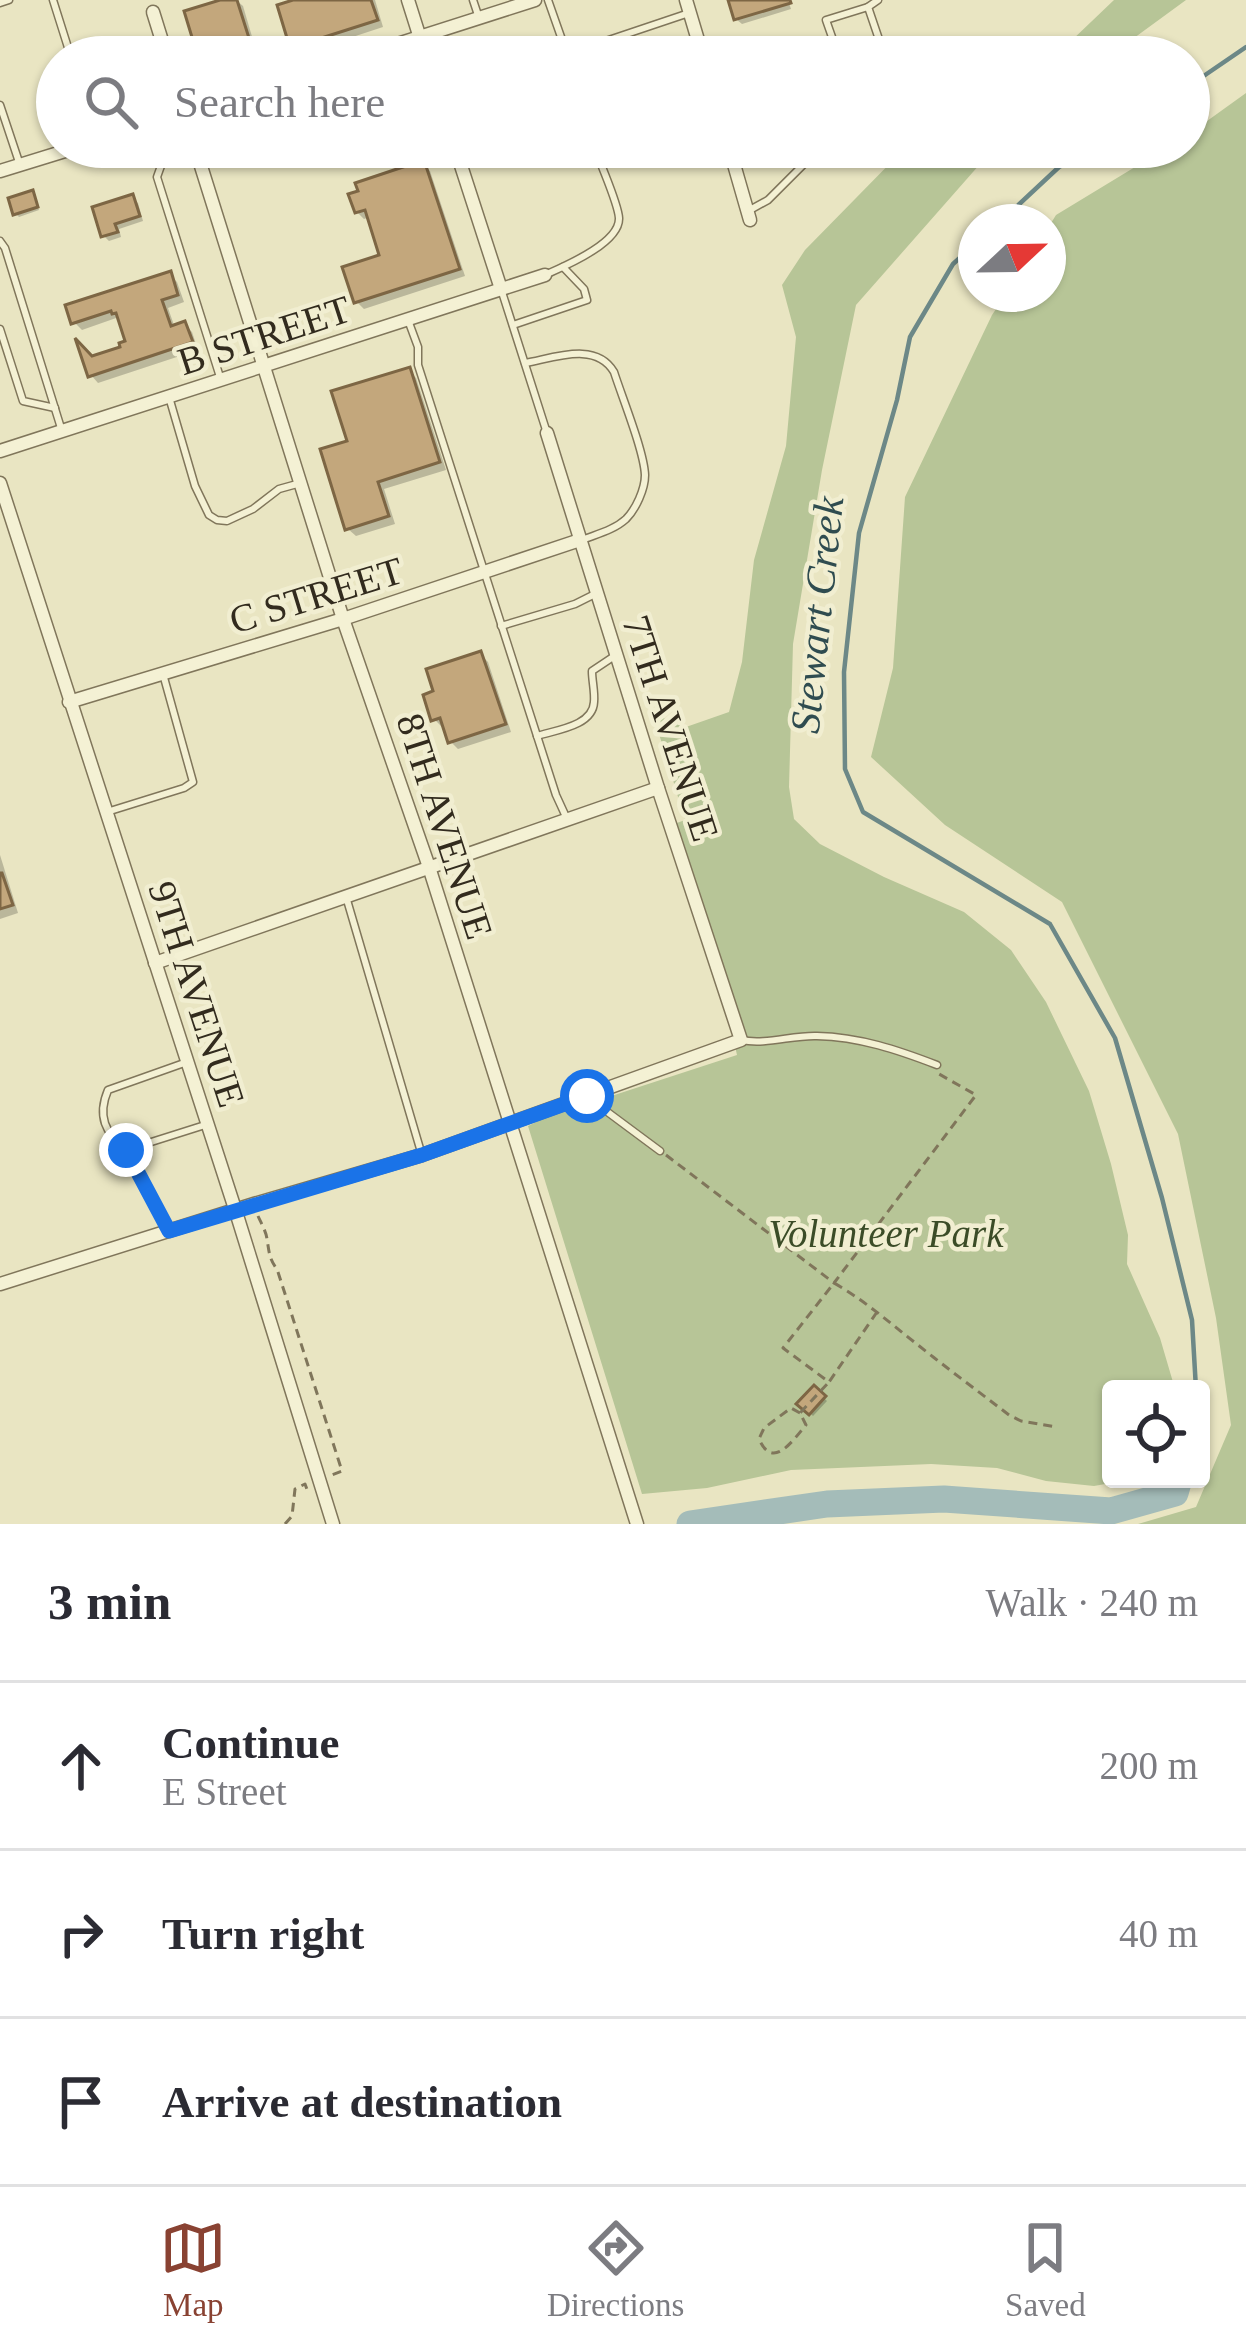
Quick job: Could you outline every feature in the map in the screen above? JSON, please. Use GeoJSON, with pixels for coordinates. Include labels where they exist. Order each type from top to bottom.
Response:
{"type":"FeatureCollection","features":[{"type":"Feature","properties":{"kind":"street"},"geometry":{"type":"LineString","coordinates":[[408,0],[419,36],[535,0]]}},
{"type":"Feature","properties":{"kind":"street"},"geometry":{"type":"LineString","coordinates":[[687,6],[695,36]]}},
{"type":"Feature","properties":{"kind":"street"},"geometry":{"type":"LineString","coordinates":[[153,12],[160,36]]}},
{"type":"Feature","properties":{"kind":"street"},"geometry":{"type":"LineString","coordinates":[[0,171],[36,160]]}},
{"type":"Feature","properties":{"kind":"street","name":"8TH AVENUE"},"geometry":{"type":"LineString","coordinates":[[201,168],[343,620],[429,867],[638,1524]]}},
{"type":"Feature","properties":{"kind":"street"},"geometry":{"type":"LineString","coordinates":[[462,168],[501,289]]}},
{"type":"Feature","properties":{"kind":"street"},"geometry":{"type":"LineString","coordinates":[[736,168],[749,216]]}},
{"type":"Feature","properties":{"kind":"street","name":"B STREET"},"geometry":{"type":"LineString","coordinates":[[0,451],[545,275]]}},
{"type":"Feature","properties":{"kind":"street","name":"7TH AVENUE"},"geometry":{"type":"LineString","coordinates":[[547,433],[741,1040]]}},
{"type":"Feature","properties":{"kind":"street","name":"9TH AVENUE"},"geometry":{"type":"LineString","coordinates":[[0,483],[333,1524]]}},
{"type":"Feature","properties":{"kind":"street","name":"C STREET"},"geometry":{"type":"LineString","coordinates":[[69,702],[343,620],[580,540]]}},
{"type":"Feature","properties":{"kind":"street"},"geometry":{"type":"LineString","coordinates":[[155,963],[658,788]]}},
{"type":"Feature","properties":{"kind":"street"},"geometry":{"type":"LineString","coordinates":[[0,1284],[422,1155],[741,1040]]}},
{"type":"Feature","properties":{"kind":"lane"},"geometry":{"type":"LineString","coordinates":[[0,3],[9,0]]}},
{"type":"Feature","properties":{"kind":"lane"},"geometry":{"type":"LineString","coordinates":[[53,0],[64,36]]}},
{"type":"Feature","properties":{"kind":"lane"},"geometry":{"type":"LineString","coordinates":[[473,0],[478,17]]}},
{"type":"Feature","properties":{"kind":"lane"},"geometry":{"type":"LineString","coordinates":[[548,0],[560,36]]}},
{"type":"Feature","properties":{"kind":"lane"},"geometry":{"type":"LineString","coordinates":[[832,36],[826,20],[868,8],[878,0]]}},
{"type":"Feature","properties":{"kind":"lane"},"geometry":{"type":"LineString","coordinates":[[614,36],[687,6]]}},
{"type":"Feature","properties":{"kind":"lane"},"geometry":{"type":"LineString","coordinates":[[868,8],[878,36]]}},
{"type":"Feature","properties":{"kind":"lane"},"geometry":{"type":"LineString","coordinates":[[0,106],[20,165]]}},
{"type":"Feature","properties":{"kind":"lane"},"geometry":{"type":"LineString","coordinates":[[161,168],[158,177],[221,381]]}},
{"type":"Feature","properties":{"kind":"lane"},"geometry":{"type":"LineString","coordinates":[[545,275],[608,240],[615,231],[619,219],[602,168]]}},
{"type":"Feature","properties":{"kind":"lane"},"geometry":{"type":"LineString","coordinates":[[749,216],[800,168]]}},
{"type":"Feature","properties":{"kind":"lane"},"geometry":{"type":"LineString","coordinates":[[0,241],[62,431]]}},
{"type":"Feature","properties":{"kind":"lane"},"geometry":{"type":"LineString","coordinates":[[513,325],[587,300],[584,289],[563,267]]}},
{"type":"Feature","properties":{"kind":"lane"},"geometry":{"type":"LineString","coordinates":[[501,289],[547,433]]}},
{"type":"Feature","properties":{"kind":"lane"},"geometry":{"type":"LineString","coordinates":[[407,320],[501,626],[567,820]]}},
{"type":"Feature","properties":{"kind":"lane"},"geometry":{"type":"LineString","coordinates":[[0,329],[23,400],[55,408]]}},
{"type":"Feature","properties":{"kind":"lane"},"geometry":{"type":"LineString","coordinates":[[525,363],[584,353],[609,363],[643,465],[644,485],[635,508],[614,527],[580,540]]}},
{"type":"Feature","properties":{"kind":"lane"},"geometry":{"type":"LineString","coordinates":[[169,398],[209,515],[226,520],[253,509],[279,489],[301,483]]}},
{"type":"Feature","properties":{"kind":"lane"},"geometry":{"type":"LineString","coordinates":[[501,626],[585,601],[597,593]]}},
{"type":"Feature","properties":{"kind":"lane"},"geometry":{"type":"LineString","coordinates":[[537,736],[581,722],[591,712],[592,671],[616,655]]}},
{"type":"Feature","properties":{"kind":"lane"},"geometry":{"type":"LineString","coordinates":[[107,812],[193,782],[163,674]]}},
{"type":"Feature","properties":{"kind":"lane"},"geometry":{"type":"LineString","coordinates":[[346,896],[422,1155]]}},
{"type":"Feature","properties":{"kind":"lane"},"geometry":{"type":"LineString","coordinates":[[741,1040],[754,1043],[814,1036],[872,1042],[935,1068]]}},
{"type":"Feature","properties":{"kind":"lane"},"geometry":{"type":"LineString","coordinates":[[169,1231],[101,1112],[108,1090],[118,1084],[187,1061]]}},
{"type":"Feature","properties":{"kind":"lane"},"geometry":{"type":"LineString","coordinates":[[587,1096],[660,1151]]}},
{"type":"Feature","properties":{"kind":"lane"},"geometry":{"type":"LineString","coordinates":[[126,1150],[208,1124]]}},
{"type":"Feature","properties":{"kind":"path"},"geometry":{"type":"LineString","coordinates":[[935,1068],[976,1094]]}},
{"type":"Feature","properties":{"kind":"path"},"geometry":{"type":"LineString","coordinates":[[829,1382],[783,1348],[982,1085]]}},
{"type":"Feature","properties":{"kind":"path"},"geometry":{"type":"LineString","coordinates":[[660,1151],[1010,1415],[1056,1427]]}},
{"type":"Feature","properties":{"kind":"path"},"geometry":{"type":"LineString","coordinates":[[254,1204],[342,1471]]}},
{"type":"Feature","properties":{"kind":"path"},"geometry":{"type":"LineString","coordinates":[[800,1413],[829,1382],[877,1312]]}},
{"type":"Feature","properties":{"kind":"path"},"geometry":{"type":"LineString","coordinates":[[791,1408],[800,1413],[806,1425],[784,1449],[770,1453],[763,1448],[759,1439],[764,1428],[791,1408]]}},
{"type":"Feature","properties":{"kind":"path"},"geometry":{"type":"LineString","coordinates":[[285,1524],[292,1516],[295,1489],[305,1484],[312,1504]]}},
{"type":"Feature","properties":{"kind":"green space"},"geometry":{"type":"Polygon","coordinates":[[[1114,0],[1186,0],[1137,36],[1076,36],[1114,0]]]}},
{"type":"Feature","properties":{"kind":"green space"},"geometry":{"type":"Polygon","coordinates":[[[1246,93],[1246,1524],[1138,1524],[1196,1507],[1204,1488],[1210,1488],[1210,1474],[1231,1425],[1216,1318],[1178,1134],[1062,902],[945,825],[871,757],[893,668],[905,497],[992,315],[1066,312],[1066,209],[1133,168],[1210,168],[1210,119],[1246,93]]]}},
{"type":"Feature","properties":{"kind":"green space","name":"Volunteer Park"},"geometry":{"type":"Polygon","coordinates":[[[885,168],[977,168],[856,305],[793,644],[789,787],[794,819],[820,844],[964,912],[1011,950],[1046,1002],[1089,1091],[1128,1235],[1127,1264],[1160,1338],[1172,1380],[1102,1380],[1102,1485],[1046,1481],[997,1468],[931,1464],[791,1470],[707,1488],[642,1494],[528,1126],[737,1055],[666,827],[685,820],[653,714],[686,727],[729,712],[742,662],[754,560],[786,446],[796,337],[782,285],[805,250],[885,168]]]}},
{"type":"Feature","properties":{"kind":"building"},"geometry":{"type":"Polygon","coordinates":[[[237,0],[248,36],[192,36],[184,11],[237,0]]]}},
{"type":"Feature","properties":{"kind":"building"},"geometry":{"type":"Polygon","coordinates":[[[293,0],[371,0],[378,20],[328,36],[286,36],[277,5],[293,0]]]}},
{"type":"Feature","properties":{"kind":"building"},"geometry":{"type":"Polygon","coordinates":[[[728,0],[790,0],[791,3],[734,20],[728,0]]]}},
{"type":"Feature","properties":{"kind":"building"},"geometry":{"type":"Polygon","coordinates":[[[400,168],[427,168],[460,269],[354,303],[342,267],[379,255],[365,210],[355,213],[348,194],[358,191],[355,183],[400,168]]]}},
{"type":"Feature","properties":{"kind":"building"},"geometry":{"type":"Polygon","coordinates":[[[33,190],[38,207],[13,215],[8,198],[33,190]]]}},
{"type":"Feature","properties":{"kind":"building"},"geometry":{"type":"Polygon","coordinates":[[[133,194],[140,216],[115,224],[118,232],[101,237],[92,207],[133,194]]]}},
{"type":"Feature","properties":{"kind":"building"},"geometry":{"type":"Polygon","coordinates":[[[171,271],[178,295],[162,300],[171,326],[185,321],[193,342],[88,377],[75,338],[92,356],[125,341],[116,313],[71,324],[65,305],[171,271]]]}},
{"type":"Feature","properties":{"kind":"building"},"geometry":{"type":"Polygon","coordinates":[[[410,367],[440,462],[378,482],[389,516],[345,530],[320,449],[347,441],[331,391],[410,367]]]}},
{"type":"Feature","properties":{"kind":"building"},"geometry":{"type":"Polygon","coordinates":[[[481,651],[506,724],[448,743],[440,718],[431,721],[423,695],[433,691],[426,669],[481,651]]]}},
{"type":"Feature","properties":{"kind":"building"},"geometry":{"type":"Polygon","coordinates":[[[0,873],[13,905],[0,909],[0,873]]]}},
{"type":"Feature","properties":{"kind":"building"},"geometry":{"type":"Polygon","coordinates":[[[814,1385],[826,1396],[809,1415],[796,1404],[814,1385]]]}},
{"type":"Feature","properties":{"kind":"waterway","name":"Stewart Creek"},"geometry":{"type":"LineString","coordinates":[[1210,72],[1246,47]]}},
{"type":"Feature","properties":{"kind":"waterway","name":"Stewart Creek"},"geometry":{"type":"LineString","coordinates":[[1019,204],[1058,168]]}},
{"type":"Feature","properties":{"kind":"waterway","name":"Stewart Creek"},"geometry":{"type":"LineString","coordinates":[[958,259],[910,337],[859,533],[844,672],[845,769],[863,812],[1050,924],[1115,1038],[1192,1320],[1195,1380]]}},
{"type":"Feature","properties":{"kind":"waterway","name":"Stewart Creek"},"geometry":{"type":"LineString","coordinates":[[690,1524],[827,1504],[944,1499],[1111,1511],[1175,1493],[1176,1488]]}},
{"type":"Feature","properties":{"kind":"route"},"geometry":{"type":"LineString","coordinates":[[126,1150],[169,1231],[422,1155],[587,1096]]}}]}
